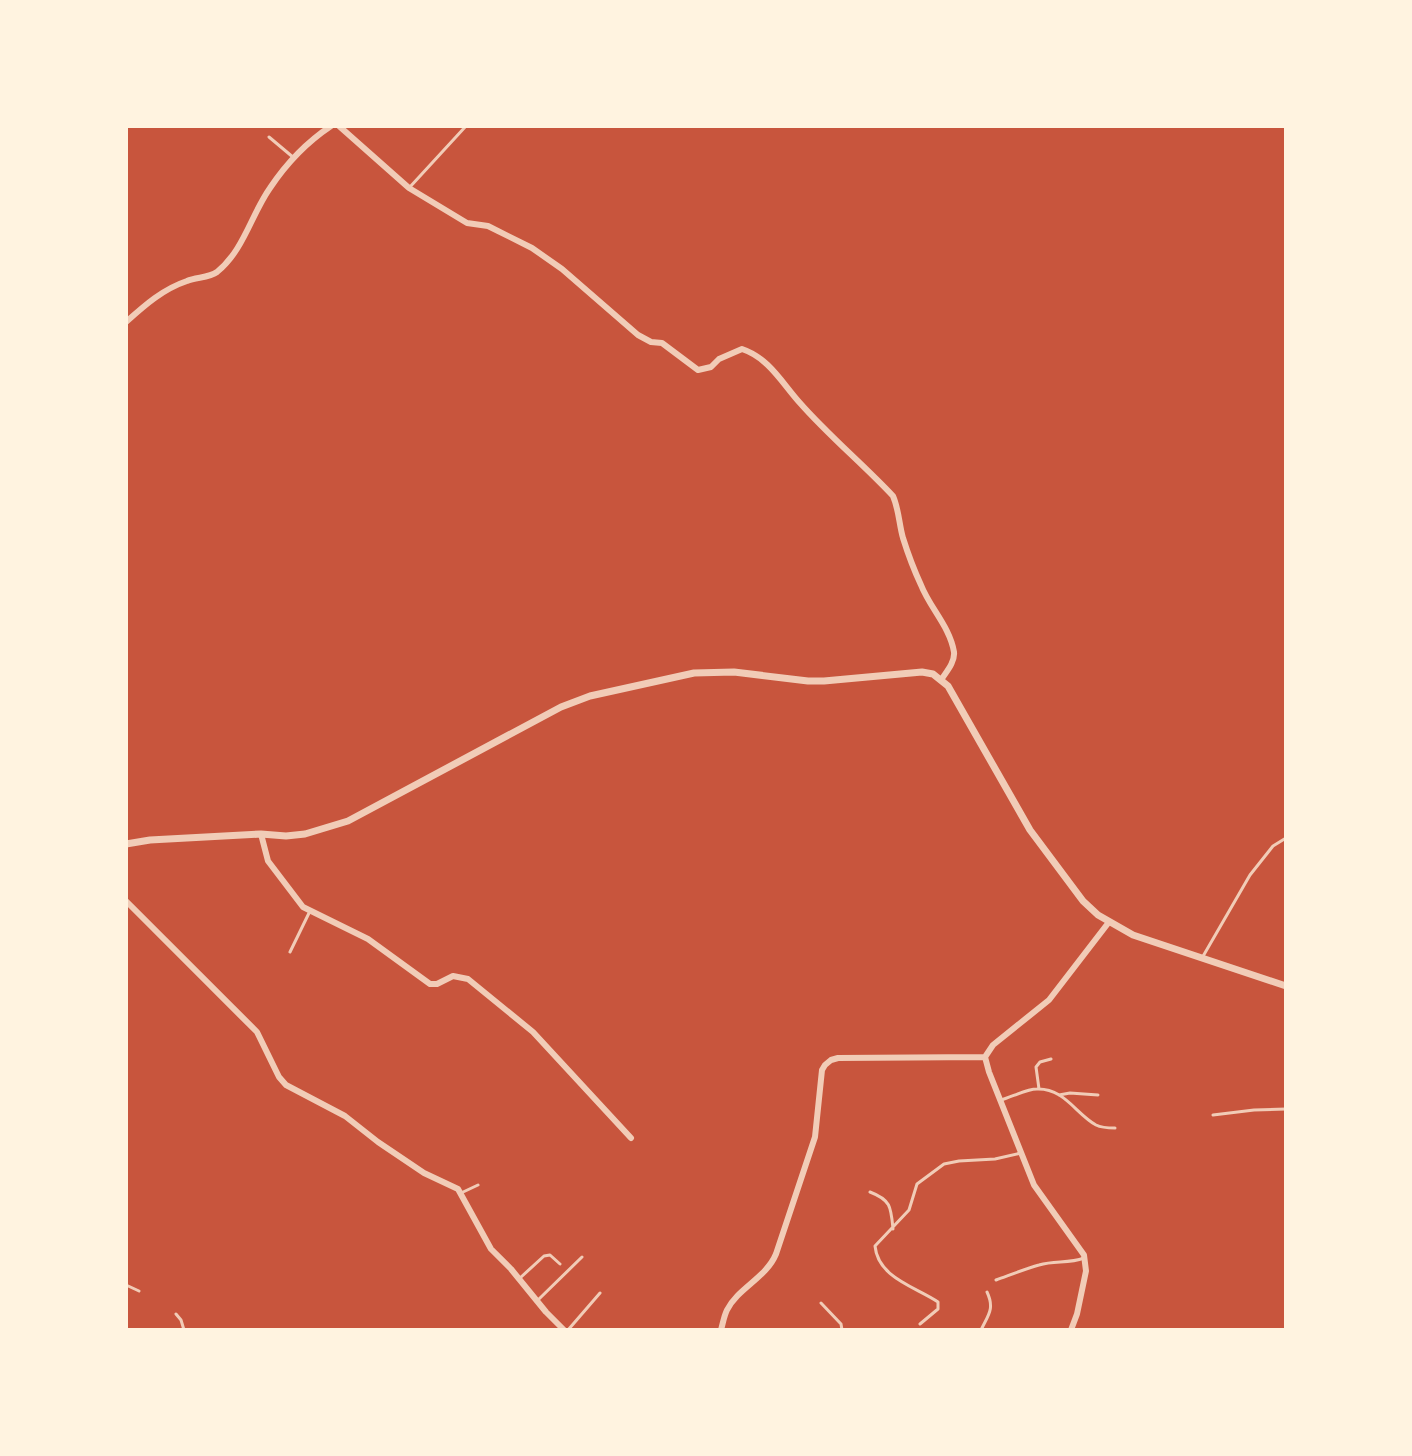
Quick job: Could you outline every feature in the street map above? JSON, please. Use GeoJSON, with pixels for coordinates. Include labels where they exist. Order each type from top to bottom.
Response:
{"type":"FeatureCollection","features":[{"type":"Feature","properties":{"kind":"street"},"geometry":{"type":"LineString","coordinates":[[126,322],[157,295],[187,280],[215,274],[237,250],[269,189],[294,158],[318,134],[331,126]]}},
{"type":"Feature","properties":{"kind":"street"},"geometry":{"type":"LineString","coordinates":[[339,126],[409,188],[467,223],[488,226],[532,248],[562,269],[638,335],[651,342],[662,343],[698,370],[711,367],[719,359],[742,349],[755,353],[766,363],[801,404],[893,496],[902,537],[919,582],[952,644],[954,659],[941,680]]}},
{"type":"Feature","properties":{"kind":"street"},"geometry":{"type":"LineString","coordinates":[[126,844],[261,834],[286,836],[305,834],[348,821],[561,707],[621,688],[714,671],[824,681],[922,672],[933,674],[954,694],[1030,830],[1083,901],[1109,922],[1133,935],[1286,986]]}},
{"type":"Feature","properties":{"kind":"street"},"geometry":{"type":"LineString","coordinates":[[261,834],[268,861],[297,900],[310,911],[368,939],[430,984],[453,976],[468,979],[533,1032],[631,1138]]}},
{"type":"Feature","properties":{"kind":"street"},"geometry":{"type":"LineString","coordinates":[[126,901],[257,1032],[286,1085],[345,1116],[424,1173],[461,1193],[491,1249],[566,1330]]}},
{"type":"Feature","properties":{"kind":"street"},"geometry":{"type":"LineString","coordinates":[[1071,1330],[1086,1271],[1084,1258],[1079,1246],[1037,1191],[985,1057],[993,1045],[1044,1005],[1109,922]]}},
{"type":"Feature","properties":{"kind":"street"},"geometry":{"type":"LineString","coordinates":[[721,1330],[734,1300],[768,1268],[776,1254],[815,1137],[820,1076],[825,1065],[838,1058],[985,1057]]}},
{"type":"Feature","properties":{"kind":"lane"},"geometry":{"type":"LineString","coordinates":[[409,188],[466,126]]}},
{"type":"Feature","properties":{"kind":"lane"},"geometry":{"type":"LineString","coordinates":[[269,137],[294,158]]}},
{"type":"Feature","properties":{"kind":"lane"},"geometry":{"type":"LineString","coordinates":[[1202,958],[1250,875],[1273,846],[1286,838]]}},
{"type":"Feature","properties":{"kind":"lane"},"geometry":{"type":"LineString","coordinates":[[290,952],[310,911]]}},
{"type":"Feature","properties":{"kind":"lane"},"geometry":{"type":"LineString","coordinates":[[1039,1089],[1036,1067],[1040,1062],[1051,1059]]}},
{"type":"Feature","properties":{"kind":"lane"},"geometry":{"type":"LineString","coordinates":[[1000,1100],[1039,1089],[1059,1095],[1100,1127],[1115,1128]]}},
{"type":"Feature","properties":{"kind":"lane"},"geometry":{"type":"LineString","coordinates":[[1059,1095],[1098,1095]]}},
{"type":"Feature","properties":{"kind":"lane"},"geometry":{"type":"LineString","coordinates":[[1213,1115],[1286,1109]]}},
{"type":"Feature","properties":{"kind":"lane"},"geometry":{"type":"LineString","coordinates":[[920,1324],[938,1309],[938,1302],[901,1282],[887,1270],[875,1246],[909,1210],[917,1184],[944,1164],[1021,1153]]}},
{"type":"Feature","properties":{"kind":"lane"},"geometry":{"type":"LineString","coordinates":[[461,1193],[478,1185]]}},
{"type":"Feature","properties":{"kind":"lane"},"geometry":{"type":"LineString","coordinates":[[870,1192],[881,1196],[889,1204],[893,1229]]}},
{"type":"Feature","properties":{"kind":"lane"},"geometry":{"type":"LineString","coordinates":[[519,1279],[544,1256],[550,1255],[560,1264]]}},
{"type":"Feature","properties":{"kind":"lane"},"geometry":{"type":"LineString","coordinates":[[537,1301],[582,1257]]}},
{"type":"Feature","properties":{"kind":"lane"},"geometry":{"type":"LineString","coordinates":[[996,1280],[1039,1265],[1072,1263],[1084,1258]]}},
{"type":"Feature","properties":{"kind":"lane"},"geometry":{"type":"LineString","coordinates":[[126,1285],[139,1291]]}},
{"type":"Feature","properties":{"kind":"lane"},"geometry":{"type":"LineString","coordinates":[[981,1330],[991,1308],[987,1292]]}},
{"type":"Feature","properties":{"kind":"lane"},"geometry":{"type":"LineString","coordinates":[[566,1330],[600,1293]]}},
{"type":"Feature","properties":{"kind":"lane"},"geometry":{"type":"LineString","coordinates":[[821,1303],[841,1324],[842,1330]]}},
{"type":"Feature","properties":{"kind":"lane"},"geometry":{"type":"LineString","coordinates":[[176,1314],[184,1330]]}}]}
